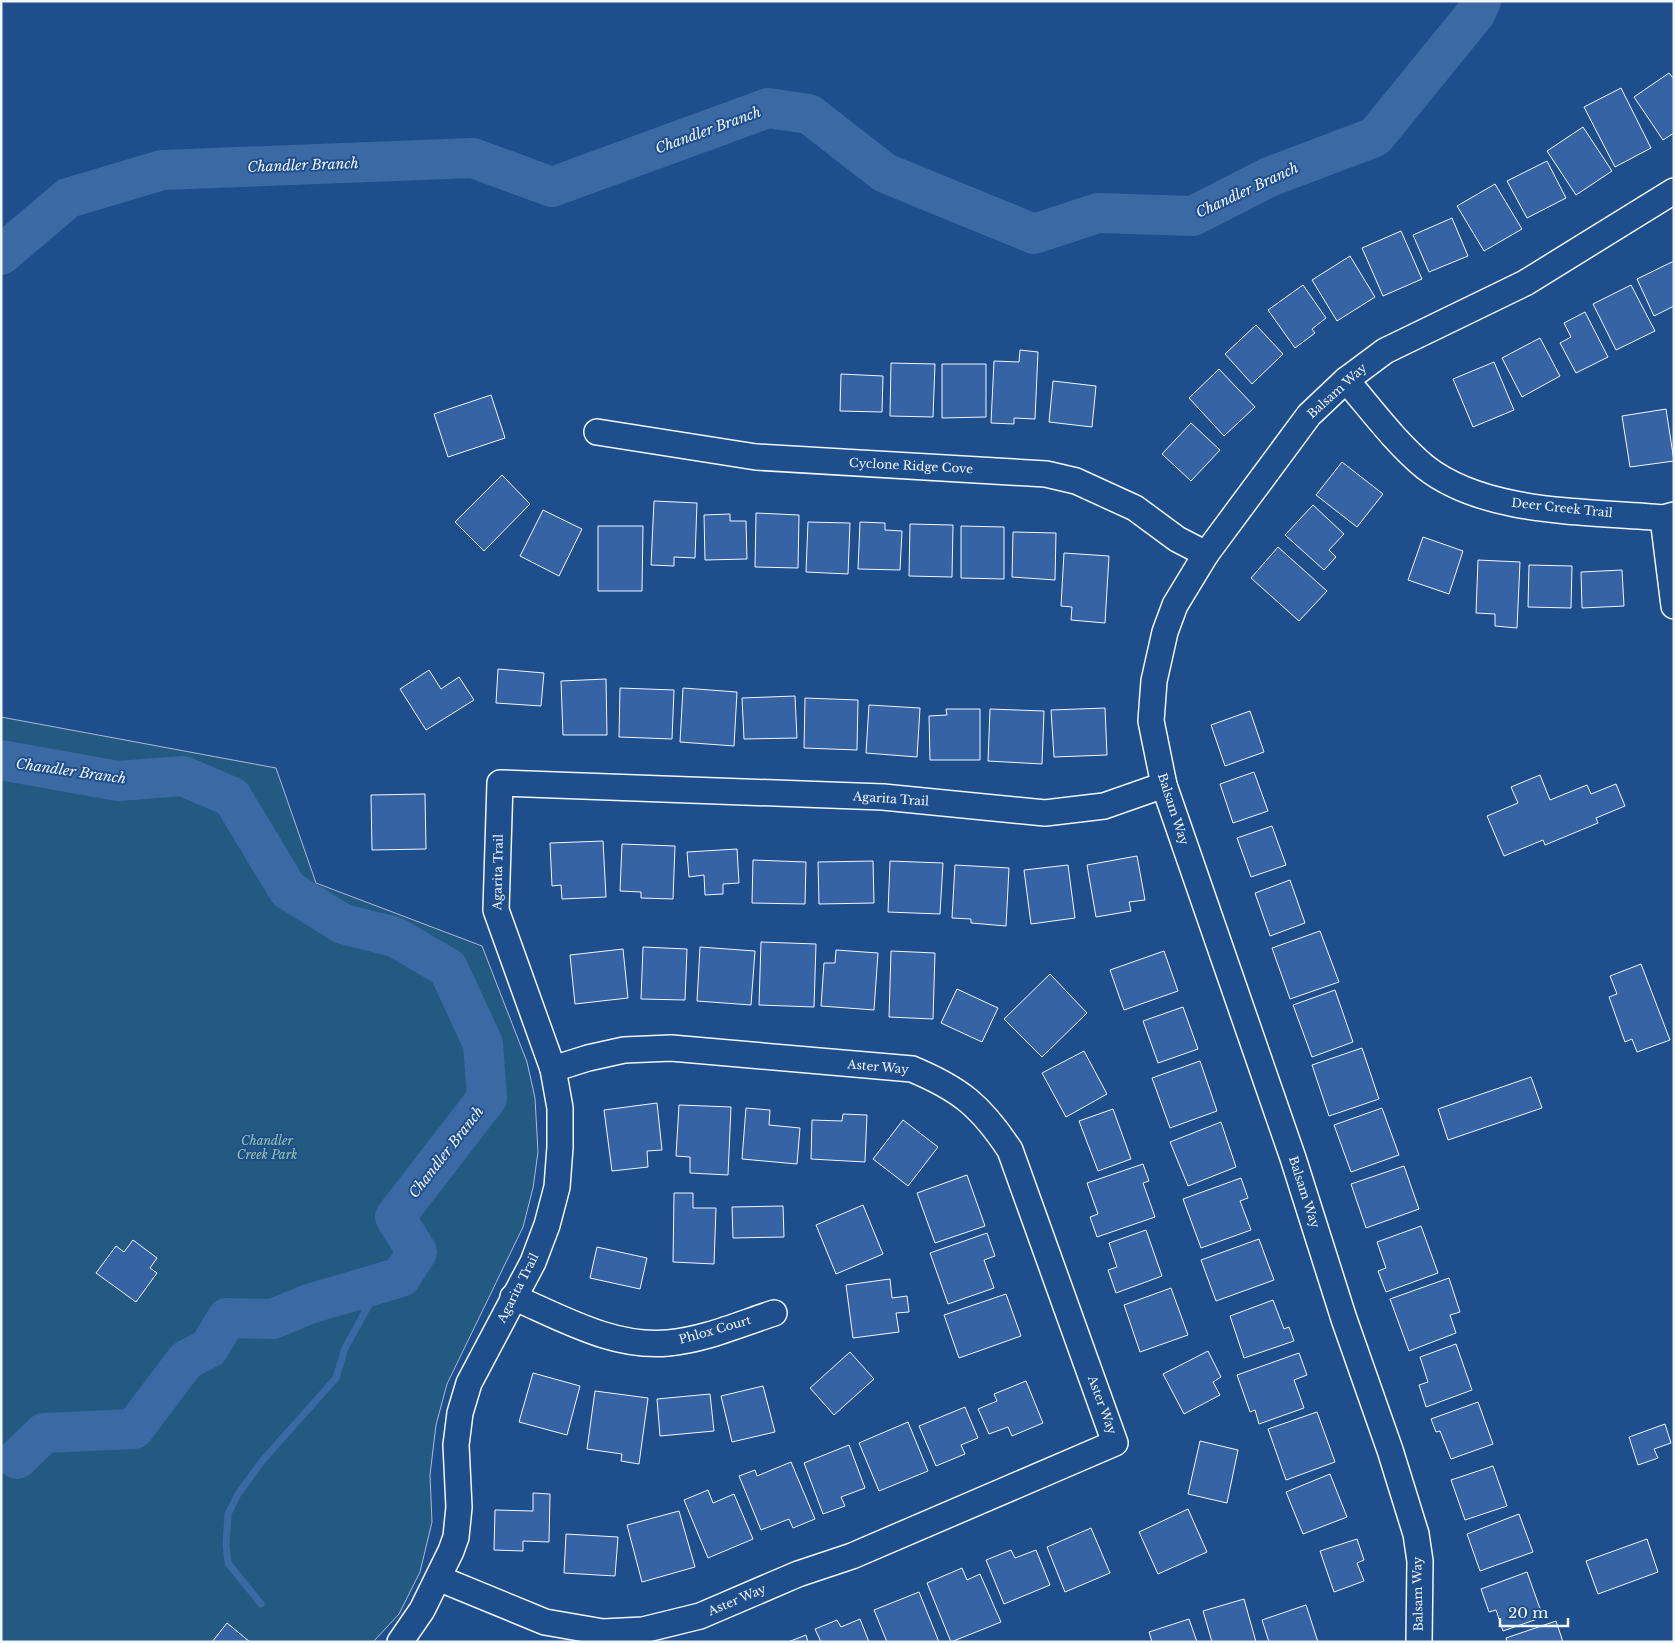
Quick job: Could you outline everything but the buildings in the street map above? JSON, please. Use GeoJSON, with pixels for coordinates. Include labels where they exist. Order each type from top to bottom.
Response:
{"type":"FeatureCollection","features":[{"type":"Feature","properties":{"kind":"street","name":"Balsam Way"},"geometry":{"type":"LineString","coordinates":[[1419,1642],[1420,1561],[1416,1534],[1390,1450],[1344,1319],[1293,1158],[1164,785],[1151,721],[1154,681],[1165,632],[1175,605],[1206,554],[1309,415],[1346,380],[1385,351],[1525,283],[1674,191]]}},
{"type":"Feature","properties":{"kind":"street","name":"Deer Creek Trail"},"geometry":{"type":"LineString","coordinates":[[1346,380],[1395,438],[1425,466],[1473,493],[1511,504],[1668,516]]}},
{"type":"Feature","properties":{"kind":"street","name":"Cyclone Ridge Cove"},"geometry":{"type":"LineString","coordinates":[[597,432],[756,457],[1046,474],[1076,481],[1135,508],[1177,538],[1206,554]]}},
{"type":"Feature","properties":{"kind":"street"},"geometry":{"type":"LineString","coordinates":[[1668,516],[1674,606]]}},
{"type":"Feature","properties":{"kind":"street","name":"Agarita Trail"},"geometry":{"type":"LineString","coordinates":[[400,1642],[422,1610],[456,1536],[459,1507],[456,1445],[460,1413],[469,1383],[533,1262],[547,1225],[557,1186],[560,1108],[554,1069],[496,910],[500,783],[883,797],[1045,813],[1104,806],[1164,785]]}},
{"type":"Feature","properties":{"kind":"street","name":"Aster Way"},"geometry":{"type":"LineString","coordinates":[[438,1578],[545,1622],[603,1632],[643,1630],[700,1616],[798,1574],[852,1556],[1115,1443],[1010,1150],[992,1122],[969,1099],[942,1081],[912,1069],[671,1048],[624,1050],[588,1058],[554,1069]]}},
{"type":"Feature","properties":{"kind":"street","name":"Phlox Court"},"geometry":{"type":"LineString","coordinates":[[513,1297],[596,1333],[638,1343],[668,1343],[697,1338],[774,1313]]}},
{"type":"Feature","properties":{"kind":"green space","name":"Chandler Creek Park"},"geometry":{"type":"Polygon","coordinates":[[[1,717],[276,768],[316,883],[482,946],[527,1062],[535,1098],[538,1152],[533,1188],[523,1227],[447,1384],[436,1425],[430,1475],[432,1522],[420,1572],[399,1614],[373,1642],[1,1642],[1,717]]]}},
{"type":"Feature","properties":{"kind":"waterway","name":"Chandler Branch"},"geometry":{"type":"LineString","coordinates":[[1,255],[68,198],[162,170],[473,158],[552,187],[768,108],[809,114],[885,173],[1034,234],[1098,213],[1193,216],[1269,177],[1375,137],[1475,14],[1481,1]]}},
{"type":"Feature","properties":{"kind":"waterway","name":"Chandler Branch"},"geometry":{"type":"LineString","coordinates":[[1,760],[118,781],[183,776],[232,797],[288,890],[343,924],[395,937],[448,968],[483,1044],[487,1098],[395,1217],[417,1252],[401,1277],[309,1304],[273,1319],[227,1318],[209,1348],[186,1360],[134,1429],[44,1433],[17,1459]]}},
{"type":"Feature","properties":{"kind":"waterway"},"geometry":{"type":"LineString","coordinates":[[261,1604],[228,1563],[226,1545],[228,1514],[238,1494],[263,1460],[336,1378],[345,1348],[381,1283]]}}]}
